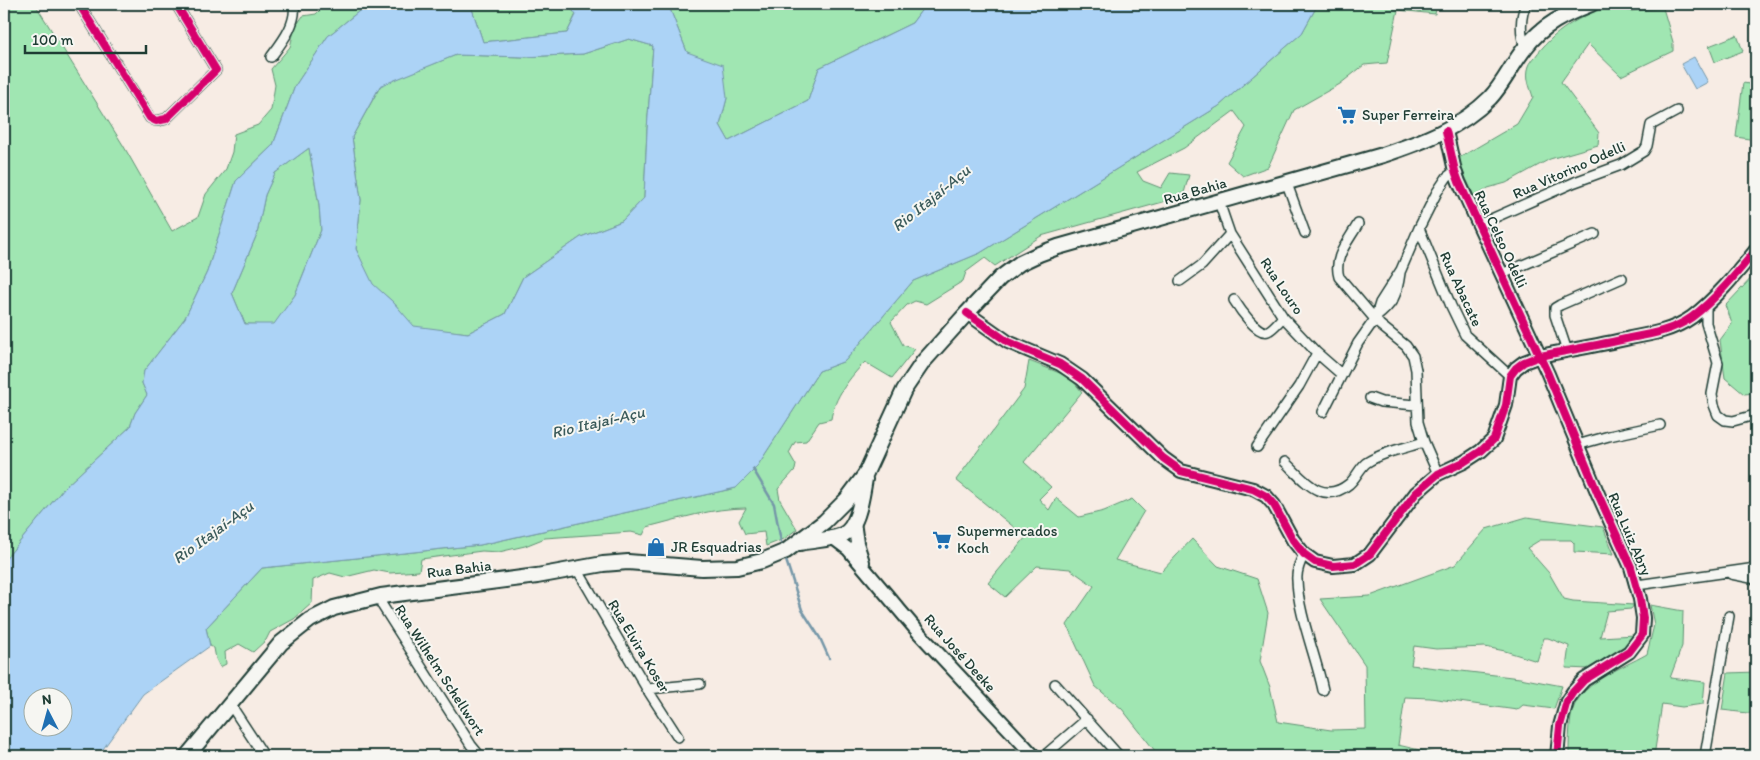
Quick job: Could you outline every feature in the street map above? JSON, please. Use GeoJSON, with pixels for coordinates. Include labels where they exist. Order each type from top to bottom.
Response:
{"type":"FeatureCollection","features":[{"type":"Feature","properties":{"kind":"main road","name":"Rua Bahia"},"geometry":{"type":"LineString","coordinates":[[186,756],[270,654],[294,631],[310,620],[334,608],[381,596],[628,562],[719,568],[750,564],[772,557],[791,547],[840,508],[865,475],[904,390],[924,362],[1000,278],[1020,263],[1039,254],[1404,148],[1446,131],[1490,97],[1525,47],[1547,26],[1560,17],[1591,4]]}},
{"type":"Feature","properties":{"kind":"main road","name":"Rua Bahia"},"geometry":{"type":"LineString","coordinates":[[791,547],[845,534],[850,530],[860,506],[865,475]]}},
{"type":"Feature","properties":{"kind":"main road"},"geometry":{"type":"LineString","coordinates":[[840,508],[850,513],[854,522]]}},
{"type":"Feature","properties":{"kind":"main road"},"geometry":{"type":"LineString","coordinates":[[824,522],[826,531],[832,537]]}},
{"type":"Feature","properties":{"kind":"street"},"geometry":{"type":"LineString","coordinates":[[79,4],[150,118],[156,121],[166,119],[216,70],[176,4]]}},
{"type":"Feature","properties":{"kind":"street"},"geometry":{"type":"LineString","coordinates":[[271,57],[286,37],[295,10],[294,4]]}},
{"type":"Feature","properties":{"kind":"street"},"geometry":{"type":"LineString","coordinates":[[1525,47],[1522,38],[1522,26],[1526,4]]}},
{"type":"Feature","properties":{"kind":"street","name":"Rua Vitorino Odelli"},"geometry":{"type":"LineString","coordinates":[[1480,224],[1575,182],[1621,165],[1644,151],[1647,146],[1651,125],[1677,111]]}},
{"type":"Feature","properties":{"kind":"street","name":"Rua Celso Odelli"},"geometry":{"type":"LineString","coordinates":[[1446,131],[1455,171],[1540,356]]}},
{"type":"Feature","properties":{"kind":"street"},"geometry":{"type":"LineString","coordinates":[[1323,412],[1358,343],[1375,318],[1380,303],[1401,270],[1437,192],[1447,177],[1455,171]]}},
{"type":"Feature","properties":{"kind":"street"},"geometry":{"type":"LineString","coordinates":[[1286,181],[1305,233]]}},
{"type":"Feature","properties":{"kind":"street","name":"Rua Louro"},"geometry":{"type":"LineString","coordinates":[[1219,202],[1230,234],[1283,316],[1317,353],[1341,374]]}},
{"type":"Feature","properties":{"kind":"street"},"geometry":{"type":"LineString","coordinates":[[1358,224],[1338,258],[1336,267],[1338,277],[1380,325],[1406,346],[1413,356],[1416,370],[1418,422],[1424,442],[1438,474]]}},
{"type":"Feature","properties":{"kind":"street","name":"Rua Abacate"},"geometry":{"type":"LineString","coordinates":[[1419,228],[1465,335],[1510,376]]}},
{"type":"Feature","properties":{"kind":"street"},"geometry":{"type":"LineString","coordinates":[[1180,281],[1202,265],[1230,234]]}},
{"type":"Feature","properties":{"kind":"street"},"geometry":{"type":"LineString","coordinates":[[1502,274],[1595,234]]}},
{"type":"Feature","properties":{"kind":"street"},"geometry":{"type":"LineString","coordinates":[[967,313],[1008,342],[1060,364],[1082,379],[1163,458],[1181,471],[1253,489],[1266,496],[1274,505],[1293,540],[1304,554],[1316,562],[1332,566],[1355,564],[1370,554],[1416,493],[1438,474],[1482,451],[1494,439],[1500,427],[1506,405],[1510,376],[1524,362],[1540,356],[1656,332],[1676,326],[1692,317],[1706,304],[1742,268],[1756,250]]}},
{"type":"Feature","properties":{"kind":"street"},"geometry":{"type":"LineString","coordinates":[[1567,351],[1555,315],[1556,308],[1622,278]]}},
{"type":"Feature","properties":{"kind":"street"},"geometry":{"type":"LineString","coordinates":[[1234,300],[1246,316],[1263,332],[1268,331],[1283,316]]}},
{"type":"Feature","properties":{"kind":"street"},"geometry":{"type":"LineString","coordinates":[[1706,304],[1706,323],[1718,363],[1712,394],[1718,415],[1725,420],[1733,421],[1755,415]]}},
{"type":"Feature","properties":{"kind":"street"},"geometry":{"type":"LineString","coordinates":[[1258,447],[1299,386],[1317,353]]}},
{"type":"Feature","properties":{"kind":"street","name":"Rua Luiz Abry"},"geometry":{"type":"LineString","coordinates":[[1540,356],[1631,567],[1637,585],[1643,618],[1642,635],[1629,652],[1584,680],[1572,692],[1567,701],[1560,726],[1558,756]]}},
{"type":"Feature","properties":{"kind":"street"},"geometry":{"type":"LineString","coordinates":[[1370,398],[1381,402],[1416,405]]}},
{"type":"Feature","properties":{"kind":"street"},"geometry":{"type":"LineString","coordinates":[[1577,445],[1660,425]]}},
{"type":"Feature","properties":{"kind":"street"},"geometry":{"type":"LineString","coordinates":[[1285,462],[1312,488],[1324,493],[1334,492],[1349,484],[1364,465],[1376,457],[1424,442]]}},
{"type":"Feature","properties":{"kind":"street","name":"Rua José Deeke"},"geometry":{"type":"LineString","coordinates":[[854,522],[857,543],[866,569]]}},
{"type":"Feature","properties":{"kind":"street","name":"Rua José Deeke"},"geometry":{"type":"LineString","coordinates":[[832,537],[848,549],[924,638],[1034,756]]}},
{"type":"Feature","properties":{"kind":"street"},"geometry":{"type":"LineString","coordinates":[[1304,554],[1298,569],[1297,580],[1301,606],[1323,690]]}},
{"type":"Feature","properties":{"kind":"street","name":"Rua Elvira Koser"},"geometry":{"type":"LineString","coordinates":[[577,568],[647,689],[678,736]]}},
{"type":"Feature","properties":{"kind":"street"},"geometry":{"type":"LineString","coordinates":[[1637,585],[1756,568]]}},
{"type":"Feature","properties":{"kind":"street"},"geometry":{"type":"LineString","coordinates":[[1723,573],[1756,579]]}},
{"type":"Feature","properties":{"kind":"street","name":"Rua Wilhelm Schellwort"},"geometry":{"type":"LineString","coordinates":[[381,596],[382,605],[480,756]]}},
{"type":"Feature","properties":{"kind":"street"},"geometry":{"type":"LineString","coordinates":[[1704,756],[1729,616]]}},
{"type":"Feature","properties":{"kind":"street"},"geometry":{"type":"LineString","coordinates":[[647,689],[700,684]]}},
{"type":"Feature","properties":{"kind":"street"},"geometry":{"type":"LineString","coordinates":[[1055,684],[1119,756]]}},
{"type":"Feature","properties":{"kind":"street"},"geometry":{"type":"LineString","coordinates":[[230,704],[264,756]]}},
{"type":"Feature","properties":{"kind":"street"},"geometry":{"type":"LineString","coordinates":[[1044,756],[1087,719]]}},
{"type":"Feature","properties":{"kind":"green space"},"geometry":{"type":"Polygon","coordinates":[[[4,4],[35,4],[123,145],[172,231],[198,217],[206,194],[226,169],[232,152],[234,134],[258,125],[271,110],[275,85],[271,69],[290,47],[295,27],[303,16],[316,14],[326,4],[368,4],[328,36],[295,86],[273,145],[236,181],[207,272],[185,318],[144,371],[142,383],[147,395],[135,413],[130,427],[64,488],[4,561],[4,4]]]}},
{"type":"Feature","properties":{"kind":"green space"},"geometry":{"type":"Polygon","coordinates":[[[475,4],[568,4],[576,14],[567,33],[483,42],[471,6],[475,4]]]}},
{"type":"Feature","properties":{"kind":"green space"},"geometry":{"type":"Polygon","coordinates":[[[668,4],[926,4],[912,23],[819,68],[808,101],[729,141],[720,125],[727,98],[687,52],[668,4]]]}},
{"type":"Feature","properties":{"kind":"green space"},"geometry":{"type":"Polygon","coordinates":[[[1318,4],[1437,4],[1435,14],[1398,10],[1387,63],[1364,65],[1340,84],[1294,110],[1268,167],[1243,176],[1227,162],[1246,127],[1234,111],[1184,148],[1137,172],[1143,181],[1161,188],[1170,173],[1189,175],[1184,193],[1163,202],[1041,236],[995,266],[985,258],[966,272],[963,281],[926,304],[915,301],[907,305],[891,322],[903,345],[915,349],[892,378],[865,362],[854,374],[835,403],[831,419],[819,422],[806,441],[795,442],[789,453],[796,465],[795,470],[778,489],[780,500],[797,529],[784,539],[766,546],[764,532],[745,534],[739,521],[746,508],[733,508],[696,514],[647,527],[643,535],[631,532],[545,538],[525,546],[499,552],[482,551],[421,559],[419,571],[390,573],[374,570],[345,577],[330,573],[313,580],[312,603],[294,619],[270,632],[266,640],[253,652],[239,644],[225,652],[226,664],[220,667],[214,648],[210,646],[206,628],[262,568],[480,545],[736,488],[756,468],[819,371],[845,361],[913,281],[980,253],[1219,106],[1302,33],[1318,4]]]}},
{"type":"Feature","properties":{"kind":"green space"},"geometry":{"type":"Polygon","coordinates":[[[1609,7],[1630,11],[1663,8],[1673,42],[1673,51],[1621,76],[1588,44],[1561,82],[1599,133],[1598,145],[1550,159],[1506,183],[1488,188],[1475,198],[1457,159],[1517,124],[1533,97],[1529,86],[1529,66],[1550,40],[1578,20],[1609,7]]]}},
{"type":"Feature","properties":{"kind":"green space"},"geometry":{"type":"Polygon","coordinates":[[[1737,35],[1743,51],[1715,62],[1709,46],[1737,35]]]}},
{"type":"Feature","properties":{"kind":"green space"},"geometry":{"type":"Polygon","coordinates":[[[629,39],[653,46],[644,198],[622,221],[581,237],[523,277],[505,314],[468,333],[414,327],[393,302],[372,284],[356,249],[361,200],[352,137],[381,85],[456,55],[524,57],[583,54],[629,39]]]}},
{"type":"Feature","properties":{"kind":"green space"},"geometry":{"type":"Polygon","coordinates":[[[1743,83],[1756,85],[1756,140],[1736,137],[1743,83]]]}},
{"type":"Feature","properties":{"kind":"green space"},"geometry":{"type":"Polygon","coordinates":[[[309,148],[319,205],[321,230],[295,295],[274,325],[245,324],[232,293],[257,234],[265,195],[275,173],[309,148]]]}},
{"type":"Feature","properties":{"kind":"green space"},"geometry":{"type":"Polygon","coordinates":[[[1756,273],[1756,393],[1744,394],[1725,378],[1720,340],[1732,324],[1726,305],[1756,273]]]}},
{"type":"Feature","properties":{"kind":"green space"},"geometry":{"type":"Polygon","coordinates":[[[1029,361],[1070,377],[1082,392],[1024,462],[1051,487],[1039,499],[1049,510],[1056,498],[1079,517],[1104,511],[1132,499],[1144,511],[1115,560],[1161,572],[1192,539],[1218,566],[1257,579],[1268,613],[1260,661],[1270,687],[1278,722],[1331,730],[1366,729],[1365,665],[1320,599],[1370,596],[1455,565],[1486,529],[1527,517],[1603,527],[1614,554],[1574,552],[1574,543],[1571,540],[1540,540],[1527,548],[1549,573],[1564,599],[1634,605],[1631,609],[1607,611],[1600,637],[1635,635],[1629,646],[1589,669],[1566,668],[1569,646],[1548,638],[1544,638],[1537,661],[1485,647],[1436,649],[1414,646],[1411,665],[1520,678],[1562,686],[1554,709],[1523,705],[1517,710],[1430,698],[1405,697],[1398,745],[1445,756],[1159,756],[1122,709],[1095,686],[1067,625],[1094,586],[1070,569],[1037,566],[1005,597],[988,583],[1026,537],[956,480],[1024,389],[1029,361]]]}},
{"type":"Feature","properties":{"kind":"green space"},"geometry":{"type":"Polygon","coordinates":[[[1650,605],[1683,611],[1682,646],[1670,678],[1705,682],[1703,704],[1682,707],[1662,704],[1654,756],[1569,756],[1571,717],[1581,695],[1601,678],[1647,654],[1654,625],[1650,605]]]}},
{"type":"Feature","properties":{"kind":"green space"},"geometry":{"type":"Polygon","coordinates":[[[1756,672],[1756,714],[1722,710],[1728,673],[1756,672]]]}},
{"type":"Feature","properties":{"kind":"water","name":"Rio Itajaí-Açu"},"geometry":{"type":"Polygon","coordinates":[[[368,4],[475,4],[471,6],[483,42],[567,33],[576,15],[568,4],[668,4],[687,52],[723,65],[727,98],[720,125],[729,141],[808,101],[819,68],[912,23],[926,4],[1318,4],[1302,33],[1219,106],[980,253],[913,281],[845,361],[819,371],[756,468],[736,488],[480,545],[262,568],[206,628],[210,646],[143,694],[98,756],[4,756],[4,561],[64,488],[130,427],[135,413],[147,395],[142,383],[144,371],[185,318],[207,272],[236,181],[273,145],[295,86],[328,36],[368,4]],[[629,39],[583,54],[524,57],[456,55],[380,86],[352,137],[361,200],[356,249],[373,284],[393,302],[414,326],[468,333],[505,314],[523,277],[581,237],[622,221],[644,198],[653,46],[629,39]],[[309,148],[275,173],[265,195],[257,234],[232,293],[245,324],[274,324],[295,295],[321,230],[319,205],[309,148]]]}},
{"type":"Feature","properties":{"kind":"water"},"geometry":{"type":"Polygon","coordinates":[[[1694,57],[1708,82],[1695,89],[1681,64],[1694,57]]]}},
{"type":"Feature","properties":{"kind":"waterway"},"geometry":{"type":"LineString","coordinates":[[753,469],[774,504],[782,547]]}},
{"type":"Feature","properties":{"kind":"waterway"},"geometry":{"type":"LineString","coordinates":[[785,557],[802,610],[820,638],[829,658]]}},
{"type":"Feature","properties":{"kind":"cycle path"},"geometry":{"type":"LineString","coordinates":[[79,4],[150,118],[156,121],[166,119],[216,70],[176,4]]}},
{"type":"Feature","properties":{"kind":"cycle path"},"geometry":{"type":"LineString","coordinates":[[1446,131],[1459,182],[1548,374],[1631,567],[1640,599],[1643,618],[1642,635],[1629,652],[1584,680],[1573,692],[1567,701],[1560,726],[1557,756]]}},
{"type":"Feature","properties":{"kind":"cycle path"},"geometry":{"type":"LineString","coordinates":[[967,313],[1008,342],[1060,364],[1082,379],[1163,458],[1181,471],[1253,489],[1266,496],[1274,505],[1293,540],[1304,554],[1315,562],[1333,566],[1355,564],[1370,554],[1416,493],[1438,474],[1464,462],[1481,451],[1494,439],[1506,405],[1510,376],[1524,362],[1540,356],[1655,333],[1678,325],[1692,317],[1709,302],[1756,250]]}},
{"type":"Feature","properties":{"kind":"place","name":"Super Ferreira"},"geometry":{"type":"Point","coordinates":[1347,115]}},
{"type":"Feature","properties":{"kind":"place","name":"Supermercados Koch"},"geometry":{"type":"Point","coordinates":[942,540]}},
{"type":"Feature","properties":{"kind":"place","name":"JR Esquadrias"},"geometry":{"type":"Point","coordinates":[656,547]}}]}
